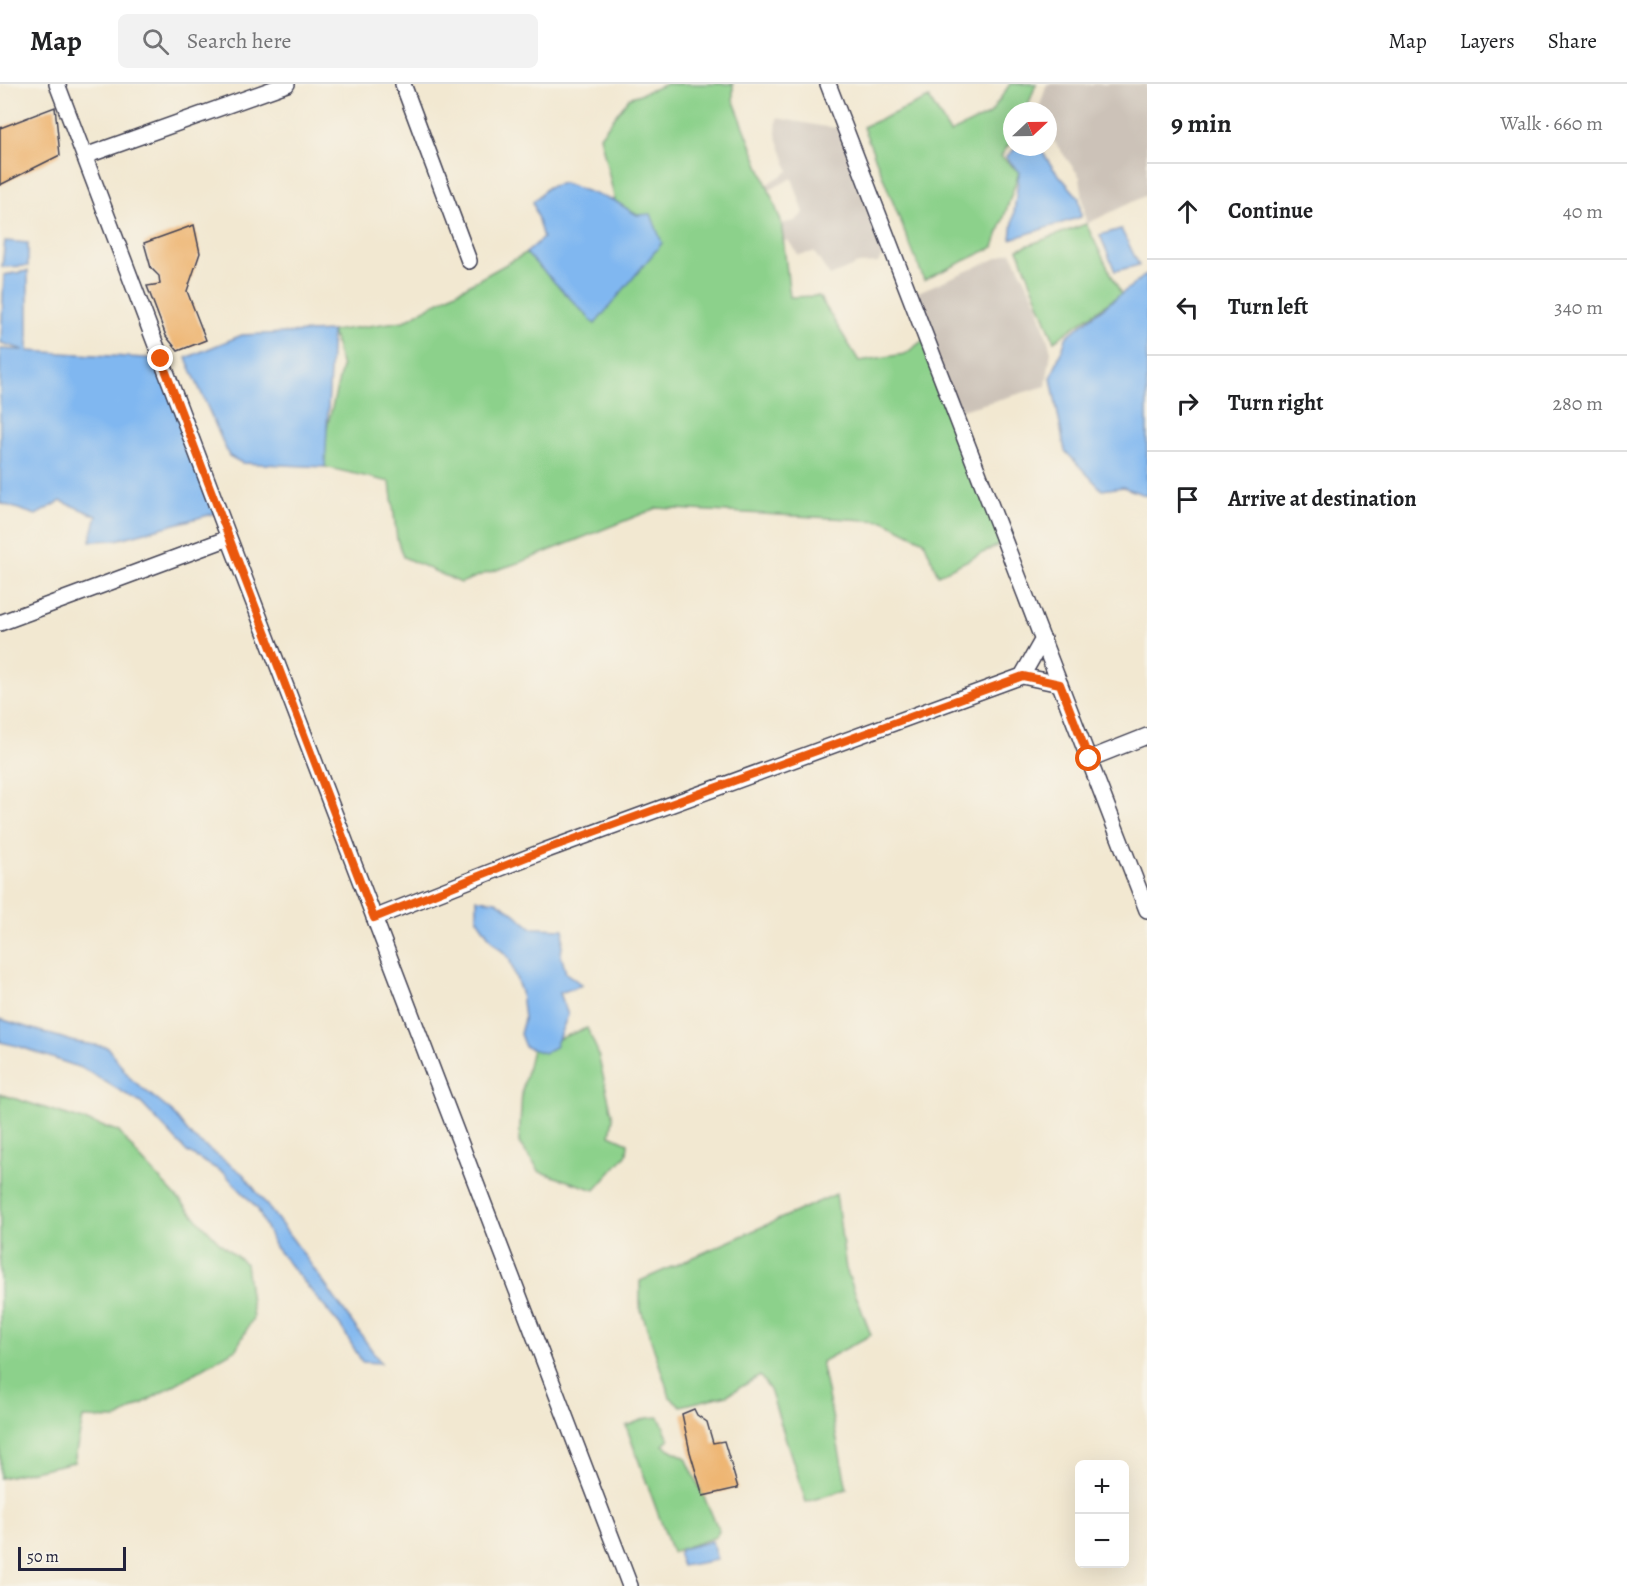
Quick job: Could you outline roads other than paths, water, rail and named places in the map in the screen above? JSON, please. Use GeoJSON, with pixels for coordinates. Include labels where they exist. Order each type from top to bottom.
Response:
{"type":"FeatureCollection","features":[{"type":"Feature","properties":{"kind":"street"},"geometry":{"type":"LineString","coordinates":[[57,84],[630,1586]]}},
{"type":"Feature","properties":{"kind":"street"},"geometry":{"type":"LineString","coordinates":[[85,156],[286,84]]}},
{"type":"Feature","properties":{"kind":"street"},"geometry":{"type":"LineString","coordinates":[[403,84],[469,261]]}},
{"type":"Feature","properties":{"kind":"street"},"geometry":{"type":"LineString","coordinates":[[828,84],[1147,910]]}},
{"type":"Feature","properties":{"kind":"street"},"geometry":{"type":"LineString","coordinates":[[0,623],[229,538]]}},
{"type":"Feature","properties":{"kind":"street"},"geometry":{"type":"LineString","coordinates":[[1023,676],[1042,639]]}},
{"type":"Feature","properties":{"kind":"street"},"geometry":{"type":"LineString","coordinates":[[374,918],[544,850],[1023,676],[1060,684]]}},
{"type":"Feature","properties":{"kind":"street"},"geometry":{"type":"LineString","coordinates":[[1089,759],[1147,736]]}},
{"type":"Feature","properties":{"kind":"water"},"geometry":{"type":"Polygon","coordinates":[[[1045,156],[1079,198],[1081,217],[1011,239],[1019,172],[1006,157],[1045,156]]]}},
{"type":"Feature","properties":{"kind":"water"},"geometry":{"type":"Polygon","coordinates":[[[563,183],[615,201],[637,215],[651,214],[662,243],[595,324],[526,253],[543,238],[533,202],[548,187],[563,183]]]}},
{"type":"Feature","properties":{"kind":"water"},"geometry":{"type":"Polygon","coordinates":[[[1121,229],[1139,265],[1115,271],[1100,235],[1121,229]]]}},
{"type":"Feature","properties":{"kind":"water"},"geometry":{"type":"Polygon","coordinates":[[[5,241],[28,243],[28,266],[2,267],[5,241]]]}},
{"type":"Feature","properties":{"kind":"water"},"geometry":{"type":"Polygon","coordinates":[[[28,271],[28,351],[161,359],[220,512],[116,540],[90,541],[97,516],[61,501],[36,515],[0,503],[0,349],[24,350],[1,343],[4,275],[28,271]]]}},
{"type":"Feature","properties":{"kind":"water"},"geometry":{"type":"Polygon","coordinates":[[[1147,274],[1147,496],[1123,487],[1102,490],[1065,451],[1051,378],[1067,336],[1147,274]]]}},
{"type":"Feature","properties":{"kind":"water"},"geometry":{"type":"Polygon","coordinates":[[[332,331],[325,467],[242,463],[229,456],[186,358],[242,335],[332,331]]]}},
{"type":"Feature","properties":{"kind":"water"},"geometry":{"type":"Polygon","coordinates":[[[477,899],[496,901],[532,928],[564,929],[561,955],[566,973],[582,985],[560,993],[568,1015],[555,1047],[544,1053],[525,1047],[520,1034],[524,1019],[521,992],[509,958],[492,941],[477,919],[477,899]]]}},
{"type":"Feature","properties":{"kind":"water"},"geometry":{"type":"Polygon","coordinates":[[[0,1019],[75,1042],[107,1047],[131,1079],[172,1112],[192,1137],[243,1174],[381,1363],[362,1362],[342,1328],[275,1247],[257,1208],[224,1173],[187,1152],[141,1103],[84,1069],[0,1042],[0,1019]]]}},
{"type":"Feature","properties":{"kind":"water"},"geometry":{"type":"Polygon","coordinates":[[[712,1541],[717,1560],[682,1566],[678,1555],[681,1549],[712,1541]]]}}]}
